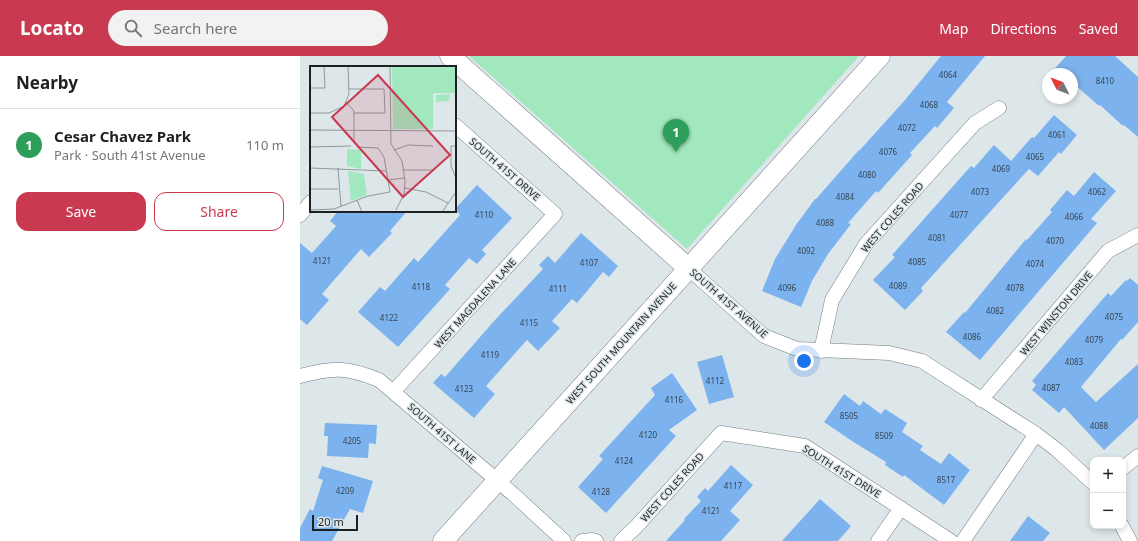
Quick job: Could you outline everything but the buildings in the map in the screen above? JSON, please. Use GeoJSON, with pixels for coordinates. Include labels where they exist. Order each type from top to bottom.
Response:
{"type":"FeatureCollection","features":[{"type":"Feature","properties":{"kind":"street","name":"SOUTH 41ST AVENUE"},"geometry":{"type":"LineString","coordinates":[[450,56],[764,336],[797,349],[890,353],[922,361],[1036,434],[1057,450],[1090,480]]}},
{"type":"Feature","properties":{"kind":"street","name":"WEST SOUTH MOUNTAIN AVENUE"},"geometry":{"type":"LineString","coordinates":[[443,541],[880,56]]}},
{"type":"Feature","properties":{"kind":"street","name":"WEST COLES ROAD"},"geometry":{"type":"LineString","coordinates":[[821,351],[832,300],[866,244],[975,123],[999,108]]}},
{"type":"Feature","properties":{"kind":"street","name":"SOUTH 41ST DRIVE"},"geometry":{"type":"LineString","coordinates":[[456,126],[556,214]]}},
{"type":"Feature","properties":{"kind":"street"},"geometry":{"type":"LineString","coordinates":[[300,215],[310,203]]}},
{"type":"Feature","properties":{"kind":"street","name":"WEST MAGDALENA LANE"},"geometry":{"type":"LineString","coordinates":[[394,391],[556,214]]}},
{"type":"Feature","properties":{"kind":"street","name":"WEST WINSTON DRIVE"},"geometry":{"type":"LineString","coordinates":[[981,400],[1108,251],[1138,234]]}},
{"type":"Feature","properties":{"kind":"street","name":"SOUTH 41ST LANE"},"geometry":{"type":"LineString","coordinates":[[300,376],[332,369],[362,373],[379,380],[394,391],[498,481],[564,541]]}},
{"type":"Feature","properties":{"kind":"street","name":"WEST COLES ROAD"},"geometry":{"type":"LineString","coordinates":[[621,541],[635,528],[721,433]]}},
{"type":"Feature","properties":{"kind":"street","name":"SOUTH 41ST DRIVE"},"geometry":{"type":"LineString","coordinates":[[721,433],[805,446],[951,541]]}},
{"type":"Feature","properties":{"kind":"street"},"geometry":{"type":"LineString","coordinates":[[963,541],[1036,434]]}},
{"type":"Feature","properties":{"kind":"street"},"geometry":{"type":"LineString","coordinates":[[1126,466],[1138,456]]}},
{"type":"Feature","properties":{"kind":"street"},"geometry":{"type":"LineString","coordinates":[[878,541],[901,508]]}},
{"type":"Feature","properties":{"kind":"street"},"geometry":{"type":"LineString","coordinates":[[1124,529],[1130,541]]}},
{"type":"Feature","properties":{"kind":"street"},"geometry":{"type":"LineString","coordinates":[[582,541],[596,541]]}},
{"type":"Feature","properties":{"kind":"green space"},"geometry":{"type":"Polygon","coordinates":[[[469,56],[859,56],[687,249],[469,56]]]}},
{"type":"Feature","properties":{"kind":"place","name":"Cesar Chavez Park"},"geometry":{"type":"Point","coordinates":[676,152]}}]}
